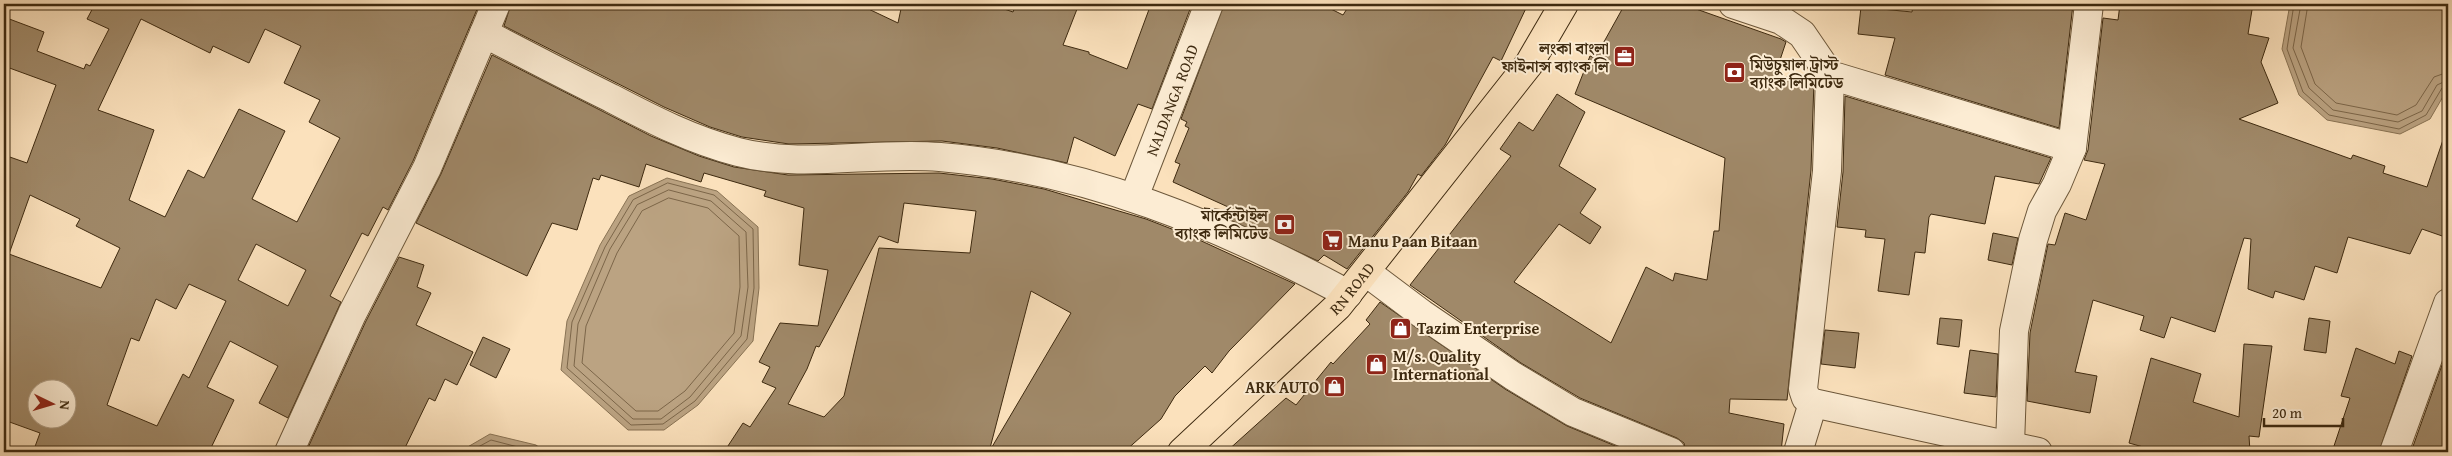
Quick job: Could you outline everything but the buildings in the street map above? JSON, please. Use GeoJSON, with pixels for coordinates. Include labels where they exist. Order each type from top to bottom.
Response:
{"type":"FeatureCollection","features":[{"type":"Feature","properties":{"kind":"highway","name":"RN ROAD"},"geometry":{"type":"LineString","coordinates":[[1182,452],[1338,306],[1528,64],[1564,4]]}},
{"type":"Feature","properties":{"kind":"street"},"geometry":{"type":"LineString","coordinates":[[288,452],[352,314],[427,168],[496,4]]}},
{"type":"Feature","properties":{"kind":"street","name":"NALDANGA ROAD"},"geometry":{"type":"LineString","coordinates":[[1134,197],[1209,4]]}},
{"type":"Feature","properties":{"kind":"street"},"geometry":{"type":"LineString","coordinates":[[2010,445],[2014,331],[2025,276],[2042,211],[2057,184],[2072,148],[2089,4]]}},
{"type":"Feature","properties":{"kind":"street"},"geometry":{"type":"LineString","coordinates":[[1750,7],[1781,20],[1802,34],[1830,75],[1827,170],[1803,389],[1806,398],[1813,403],[2038,452]]}},
{"type":"Feature","properties":{"kind":"street"},"geometry":{"type":"LineString","coordinates":[[484,33],[682,134],[740,152],[793,160],[873,156],[939,156],[1024,168],[1134,197],[1230,234],[1348,294]]}},
{"type":"Feature","properties":{"kind":"street"},"geometry":{"type":"LineString","coordinates":[[1830,75],[2072,148]]}},
{"type":"Feature","properties":{"kind":"street"},"geometry":{"type":"LineString","coordinates":[[1366,272],[1430,320],[1513,376],[1573,412],[1671,452]]}},
{"type":"Feature","properties":{"kind":"street"},"geometry":{"type":"LineString","coordinates":[[2394,452],[2448,303]]}},
{"type":"Feature","properties":{"kind":"street"},"geometry":{"type":"LineString","coordinates":[[1798,452],[1813,403]]}},
{"type":"Feature","properties":{"kind":"water"},"geometry":{"type":"Polygon","coordinates":[[[2290,4],[2448,4],[2448,88],[2430,119],[2400,134],[2327,120],[2299,95],[2282,49],[2290,4]]]}},
{"type":"Feature","properties":{"kind":"water"},"geometry":{"type":"Polygon","coordinates":[[[667,178],[717,191],[758,227],[759,288],[753,341],[698,405],[664,430],[628,430],[561,370],[567,321],[600,245],[629,196],[667,178]]]}},
{"type":"Feature","properties":{"kind":"water"},"geometry":{"type":"Polygon","coordinates":[[[490,434],[536,445],[545,452],[459,452],[490,434]]]}},
{"type":"Feature","properties":{"kind":"place","name":"লংকা বাংলা ফাইনান্স ব্যাংক লি"},"geometry":{"type":"Point","coordinates":[1625,57]}},
{"type":"Feature","properties":{"kind":"place","name":"মিউচুয়াল ট্রাস্ট ব্যাংক লিমিটেড"},"geometry":{"type":"Point","coordinates":[1734,73]}},
{"type":"Feature","properties":{"kind":"place","name":"মার্কেন্টাইল ব্যাংক লিমিটেড"},"geometry":{"type":"Point","coordinates":[1284,224]}},
{"type":"Feature","properties":{"kind":"place","name":"Manu Paan Bitaan"},"geometry":{"type":"Point","coordinates":[1332,241]}},
{"type":"Feature","properties":{"kind":"place","name":"Tazim Enterprise"},"geometry":{"type":"Point","coordinates":[1401,328]}},
{"type":"Feature","properties":{"kind":"place","name":"M/s. Quality International"},"geometry":{"type":"Point","coordinates":[1377,365]}},
{"type":"Feature","properties":{"kind":"place","name":"ARK AUTO"},"geometry":{"type":"Point","coordinates":[1335,387]}}]}
